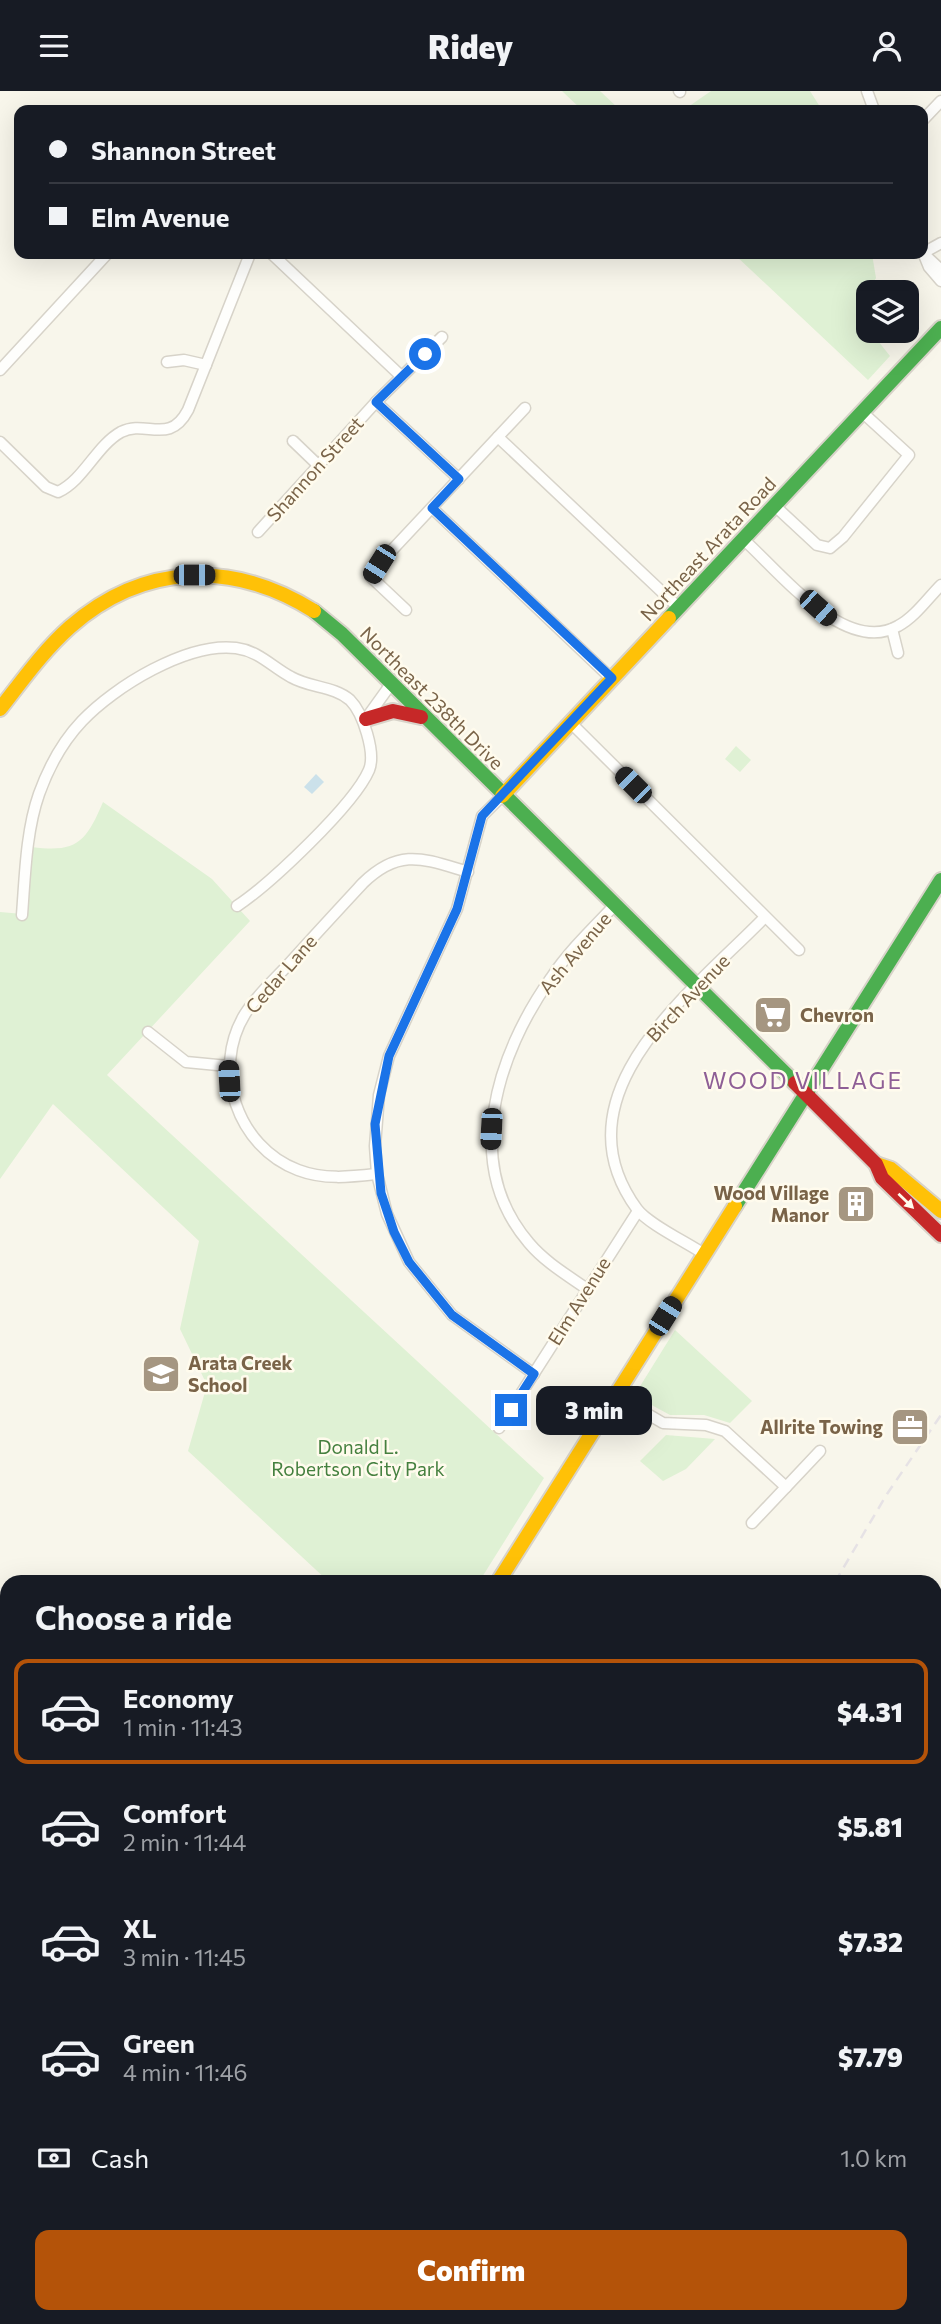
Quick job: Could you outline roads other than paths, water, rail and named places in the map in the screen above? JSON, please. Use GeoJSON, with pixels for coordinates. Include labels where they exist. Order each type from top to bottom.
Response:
{"type":"FeatureCollection","features":[{"type":"Feature","properties":{"kind":"main road","name":"Northeast Arata Road"},"geometry":{"type":"LineString","coordinates":[[502,796],[941,328]]}},
{"type":"Feature","properties":{"kind":"main road","name":"Northeast 238th Drive"},"geometry":{"type":"LineString","coordinates":[[0,709],[50,648],[97,606],[139,586],[162,578],[194,575],[241,577],[282,592],[328,621],[876,1164],[882,1178],[941,1235]]}},
{"type":"Feature","properties":{"kind":"main road"},"geometry":{"type":"LineString","coordinates":[[365,721],[386,710],[400,710],[427,721]]}},
{"type":"Feature","properties":{"kind":"main road"},"geometry":{"type":"LineString","coordinates":[[502,1575],[941,880]]}},
{"type":"Feature","properties":{"kind":"main road","name":"Northeast 238th Drive"},"geometry":{"type":"LineString","coordinates":[[876,1164],[891,1168],[941,1211]]}},
{"type":"Feature","properties":{"kind":"street"},"geometry":{"type":"LineString","coordinates":[[928,115],[941,101]]}},
{"type":"Feature","properties":{"kind":"street"},"geometry":{"type":"LineString","coordinates":[[928,257],[941,270]]}},
{"type":"Feature","properties":{"kind":"street"},"geometry":{"type":"LineString","coordinates":[[0,370],[102,259]]}},
{"type":"Feature","properties":{"kind":"street"},"geometry":{"type":"LineString","coordinates":[[0,442],[46,487],[58,492],[119,433],[135,429],[161,431],[175,426],[188,410],[248,259]]}},
{"type":"Feature","properties":{"kind":"street"},"geometry":{"type":"LineString","coordinates":[[277,259],[401,376]]}},
{"type":"Feature","properties":{"kind":"street"},"geometry":{"type":"LineString","coordinates":[[926,259],[933,273],[941,281]]}},
{"type":"Feature","properties":{"kind":"street","name":"Shannon Street"},"geometry":{"type":"LineString","coordinates":[[258,532],[376,402],[442,337]]}},
{"type":"Feature","properties":{"kind":"street"},"geometry":{"type":"LineString","coordinates":[[167,362],[184,360],[206,365]]}},
{"type":"Feature","properties":{"kind":"street"},"geometry":{"type":"LineString","coordinates":[[376,402],[459,479]]}},
{"type":"Feature","properties":{"kind":"street"},"geometry":{"type":"LineString","coordinates":[[406,610],[371,577],[379,564],[525,408]]}},
{"type":"Feature","properties":{"kind":"street"},"geometry":{"type":"LineString","coordinates":[[775,506],[817,545],[830,548],[843,537],[909,455],[862,412]]}},
{"type":"Feature","properties":{"kind":"street"},"geometry":{"type":"LineString","coordinates":[[498,437],[679,608]]}},
{"type":"Feature","properties":{"kind":"street"},"geometry":{"type":"LineString","coordinates":[[293,441],[318,465]]}},
{"type":"Feature","properties":{"kind":"street"},"geometry":{"type":"LineString","coordinates":[[432,508],[612,678]]}},
{"type":"Feature","properties":{"kind":"street"},"geometry":{"type":"LineString","coordinates":[[743,539],[842,626],[872,633],[892,629],[910,617],[941,585]]}},
{"type":"Feature","properties":{"kind":"street"},"geometry":{"type":"LineString","coordinates":[[892,629],[898,653]]}},
{"type":"Feature","properties":{"kind":"street"},"geometry":{"type":"LineString","coordinates":[[22,915],[34,814],[55,760],[80,723],[98,706],[157,668],[193,653],[219,648],[247,651],[259,655],[291,677],[345,696],[365,721]]}},
{"type":"Feature","properties":{"kind":"street"},"geometry":{"type":"LineString","coordinates":[[237,907],[292,861],[356,789],[370,763],[365,721],[371,708],[391,684]]}},
{"type":"Feature","properties":{"kind":"street"},"geometry":{"type":"LineString","coordinates":[[571,723],[799,950]]}},
{"type":"Feature","properties":{"kind":"street"},"geometry":{"type":"LineString","coordinates":[[502,796],[491,807],[481,827],[457,909],[389,1056],[375,1124],[377,1174],[394,1232],[423,1283],[461,1322],[534,1374]]}},
{"type":"Feature","properties":{"kind":"street","name":"Cedar Lane"},"geometry":{"type":"LineString","coordinates":[[377,1174],[324,1177],[279,1161],[256,1140],[242,1120],[229,1081],[228,1066],[237,1032],[245,1014],[373,873],[392,861],[415,858],[468,872]]}},
{"type":"Feature","properties":{"kind":"street","name":"Ash Avenue"},"geometry":{"type":"LineString","coordinates":[[587,1289],[541,1255],[511,1219],[496,1183],[491,1129],[504,1067],[529,1013],[560,964],[614,906]]}},
{"type":"Feature","properties":{"kind":"street","name":"Birch Avenue"},"geometry":{"type":"LineString","coordinates":[[638,1211],[614,1157],[611,1130],[614,1107],[629,1069],[662,1021],[765,917]]}},
{"type":"Feature","properties":{"kind":"street"},"geometry":{"type":"LineString","coordinates":[[148,1032],[186,1062],[228,1066]]}},
{"type":"Feature","properties":{"kind":"street"},"geometry":{"type":"LineString","coordinates":[[638,1211],[704,1254]]}},
{"type":"Feature","properties":{"kind":"street","name":"Elm Avenue"},"geometry":{"type":"LineString","coordinates":[[499,1429],[638,1211]]}},
{"type":"Feature","properties":{"kind":"street"},"geometry":{"type":"LineString","coordinates":[[615,1395],[663,1423],[706,1426],[725,1431],[786,1487]]}},
{"type":"Feature","properties":{"kind":"street"},"geometry":{"type":"LineString","coordinates":[[752,1523],[820,1451]]}},
{"type":"Feature","properties":{"kind":"water"},"geometry":{"type":"Polygon","coordinates":[[[316,774],[324,782],[312,794],[304,787],[316,774]]]}},
{"type":"Feature","properties":{"kind":"railway"},"geometry":{"type":"LineString","coordinates":[[839,1575],[887,1494],[941,1415]]}},
{"type":"Feature","properties":{"kind":"place","name":"Chevron"},"geometry":{"type":"Point","coordinates":[773,1015]}},
{"type":"Feature","properties":{"kind":"place","name":"Wood Village Manor"},"geometry":{"type":"Point","coordinates":[856,1204]}},
{"type":"Feature","properties":{"kind":"place","name":"Arata Creek School"},"geometry":{"type":"Point","coordinates":[161,1374]}},
{"type":"Feature","properties":{"kind":"place","name":"Allrite Towing"},"geometry":{"type":"Point","coordinates":[910,1427]}},
{"type":"Feature","properties":{"kind":"district","name":"WOOD VILLAGE"},"geometry":{"type":"Point","coordinates":[803,1081]}},
{"type":"Feature","properties":{"kind":"park label","name":"Donald L. Robertson City Park"},"geometry":{"type":"Point","coordinates":[358,1458]}}]}
